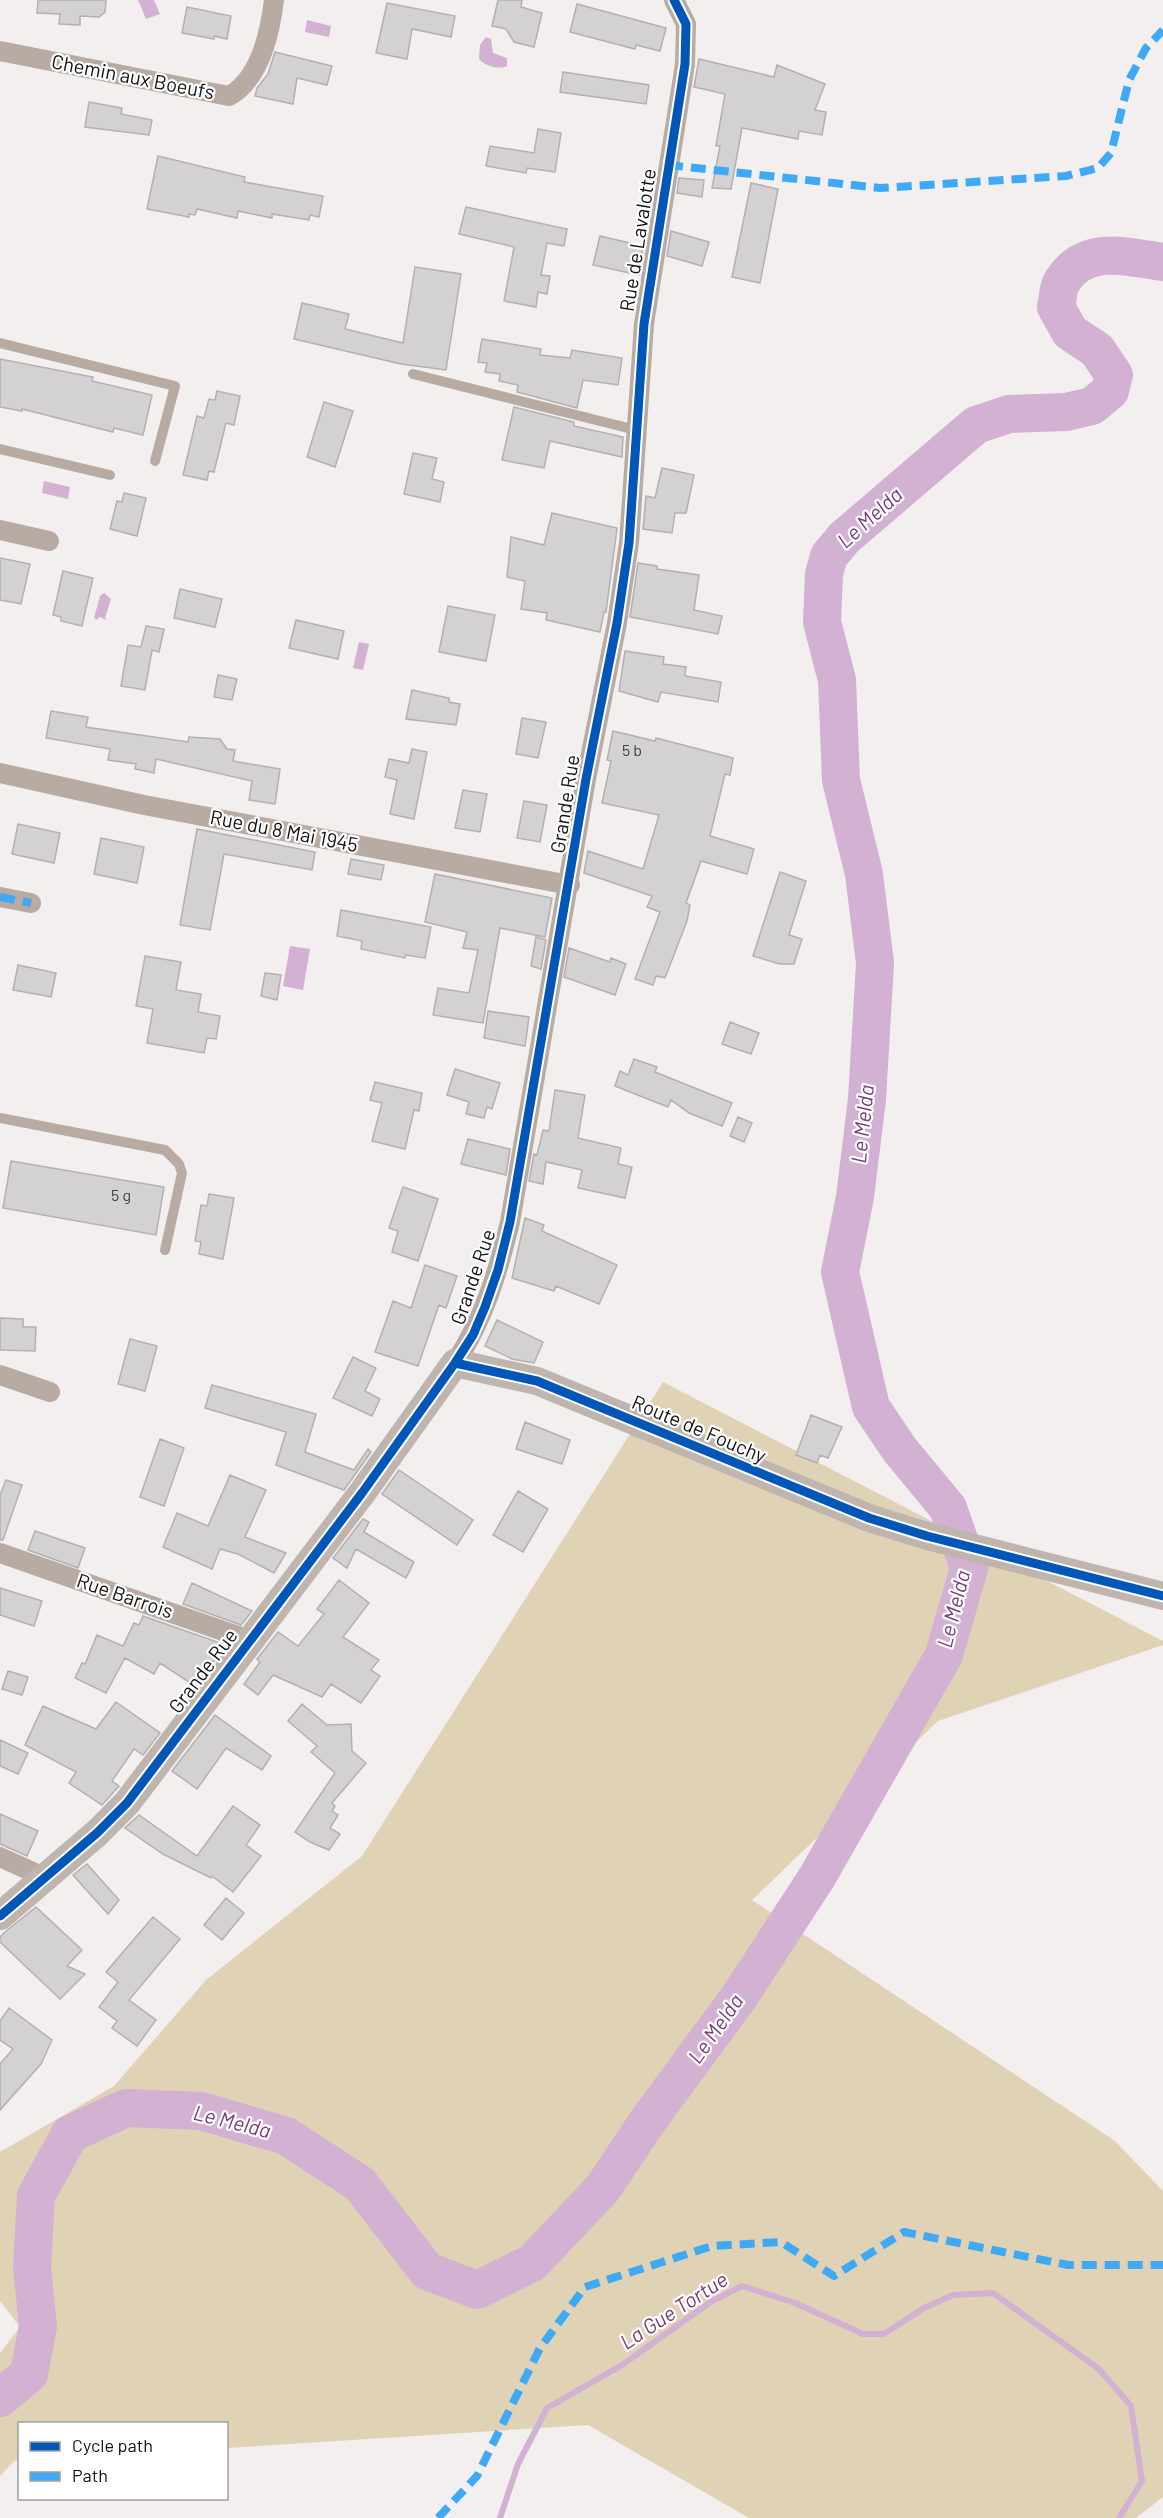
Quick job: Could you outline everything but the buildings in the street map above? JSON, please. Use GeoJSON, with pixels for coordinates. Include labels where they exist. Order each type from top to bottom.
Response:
{"type":"FeatureCollection","features":[{"type":"Feature","properties":{"kind":"street","name":"Chemin aux Boeufs"},"geometry":{"type":"LineString","coordinates":[[0,51],[229,96],[241,89],[251,78],[270,26],[274,0]]}},
{"type":"Feature","properties":{"kind":"street","name":"Rue de Lavalotte"},"geometry":{"type":"LineString","coordinates":[[632,490],[644,324],[685,64],[686,24],[674,0]]}},
{"type":"Feature","properties":{"kind":"street","name":"Grande Rue"},"geometry":{"type":"LineString","coordinates":[[0,1916],[97,1833],[127,1803],[362,1493],[456,1363],[473,1335],[485,1307],[506,1241],[570,885],[586,779],[617,623],[629,543],[632,490]]}},
{"type":"Feature","properties":{"kind":"street"},"geometry":{"type":"LineString","coordinates":[[0,530],[49,541]]}},
{"type":"Feature","properties":{"kind":"street","name":"Rue du 8 Mai 1945"},"geometry":{"type":"LineString","coordinates":[[0,774],[144,805],[570,885]]}},
{"type":"Feature","properties":{"kind":"street"},"geometry":{"type":"LineString","coordinates":[[0,897],[31,903]]}},
{"type":"Feature","properties":{"kind":"street","name":"Route de Fouchy"},"geometry":{"type":"LineString","coordinates":[[456,1363],[537,1381],[869,1518],[927,1536],[1163,1596]]}},
{"type":"Feature","properties":{"kind":"street"},"geometry":{"type":"LineString","coordinates":[[0,1375],[50,1392]]}},
{"type":"Feature","properties":{"kind":"street","name":"Rue Barrois"},"geometry":{"type":"LineString","coordinates":[[0,1552],[249,1640]]}},
{"type":"Feature","properties":{"kind":"street"},"geometry":{"type":"LineString","coordinates":[[0,1857],[44,1877]]}},
{"type":"Feature","properties":{"kind":"lane"},"geometry":{"type":"LineString","coordinates":[[0,343],[175,386],[155,461]]}},
{"type":"Feature","properties":{"kind":"lane"},"geometry":{"type":"LineString","coordinates":[[413,374],[636,430]]}},
{"type":"Feature","properties":{"kind":"lane"},"geometry":{"type":"LineString","coordinates":[[0,449],[110,475]]}},
{"type":"Feature","properties":{"kind":"lane"},"geometry":{"type":"LineString","coordinates":[[0,1118],[165,1150],[179,1164],[182,1173],[165,1250]]}},
{"type":"Feature","properties":{"kind":"shaded area"},"geometry":{"type":"Polygon","coordinates":[[[138,0],[154,0],[160,14],[146,19],[138,0]]]}},
{"type":"Feature","properties":{"kind":"shaded area"},"geometry":{"type":"Polygon","coordinates":[[[307,20],[331,26],[329,37],[305,32],[307,20]]]}},
{"type":"Feature","properties":{"kind":"shaded area"},"geometry":{"type":"Polygon","coordinates":[[[486,37],[491,39],[493,53],[507,58],[507,66],[492,67],[479,59],[480,45],[486,37]]]}},
{"type":"Feature","properties":{"kind":"shaded area"},"geometry":{"type":"Polygon","coordinates":[[[44,481],[70,487],[68,499],[42,493],[44,481]]]}},
{"type":"Feature","properties":{"kind":"shaded area"},"geometry":{"type":"Polygon","coordinates":[[[104,593],[111,599],[105,618],[107,620],[99,617],[97,620],[94,618],[100,596],[104,593]]]}},
{"type":"Feature","properties":{"kind":"shaded area"},"geometry":{"type":"Polygon","coordinates":[[[359,642],[369,644],[363,670],[353,668],[359,642]]]}},
{"type":"Feature","properties":{"kind":"shaded area"},"geometry":{"type":"Polygon","coordinates":[[[290,946],[310,949],[303,990],[283,986],[290,946]]]}},
{"type":"Feature","properties":{"kind":"shaded area"},"geometry":{"type":"Polygon","coordinates":[[[663,1382],[1163,1641],[1163,1645],[938,1721],[752,1900],[1115,2141],[1163,2191],[1163,2497],[1136,2518],[749,2518],[588,2425],[228,2448],[228,2422],[18,2422],[18,2461],[14,2461],[0,2476],[0,2353],[20,2327],[0,2301],[0,2152],[114,2086],[206,1980],[362,1856],[663,1382]]]}},
{"type":"Feature","properties":{"kind":"waterway","name":"Le Melda"},"geometry":{"type":"LineString","coordinates":[[0,2398],[29,2374],[38,2326],[32,2267],[36,2196],[70,2134],[126,2108],[201,2111],[286,2136],[360,2184],[427,2271],[477,2290],[532,2263],[603,2188],[647,2122],[739,1997],[817,1877],[944,1655],[969,1568],[948,1508],[900,1450],[871,1407],[840,1272],[855,1197],[867,1099],[875,963],[864,874],[841,780],[837,680],[822,622],[824,574],[829,556],[844,538],[976,425],[1009,414],[1066,412],[1092,406],[1110,391],[1114,375],[1097,350],[1070,332],[1056,307],[1060,286],[1072,269],[1083,261],[1096,257],[1122,256],[1163,262]]}},
{"type":"Feature","properties":{"kind":"waterway","name":"La Gue Tortue"},"geometry":{"type":"LineString","coordinates":[[500,2518],[518,2464],[547,2408],[622,2365],[712,2301],[742,2286],[795,2303],[863,2334],[884,2334],[924,2308],[953,2295],[993,2293],[1099,2369],[1131,2406],[1142,2481],[1119,2518]]}},
{"type":"Feature","properties":{"kind":"marked path"},"geometry":{"type":"LineString","coordinates":[[668,165],[880,188],[1066,176],[1098,168],[1111,153],[1129,80],[1146,48],[1163,30]]}},
{"type":"Feature","properties":{"kind":"marked path"},"geometry":{"type":"LineString","coordinates":[[0,897],[31,903]]}},
{"type":"Feature","properties":{"kind":"marked path"},"geometry":{"type":"LineString","coordinates":[[438,2518],[477,2476],[540,2348],[585,2287],[712,2246],[781,2242],[834,2276],[904,2232],[1068,2265],[1163,2265]]}},
{"type":"Feature","properties":{"kind":"cycle path"},"geometry":{"type":"LineString","coordinates":[[0,1916],[97,1833],[127,1803],[362,1493],[455,1363],[473,1335],[485,1307],[498,1270],[510,1222],[586,779],[617,623],[629,543],[644,324],[685,64],[686,24],[674,0]]}},
{"type":"Feature","properties":{"kind":"cycle path"},"geometry":{"type":"LineString","coordinates":[[455,1363],[537,1381],[869,1518],[927,1536],[1163,1596]]}}]}
